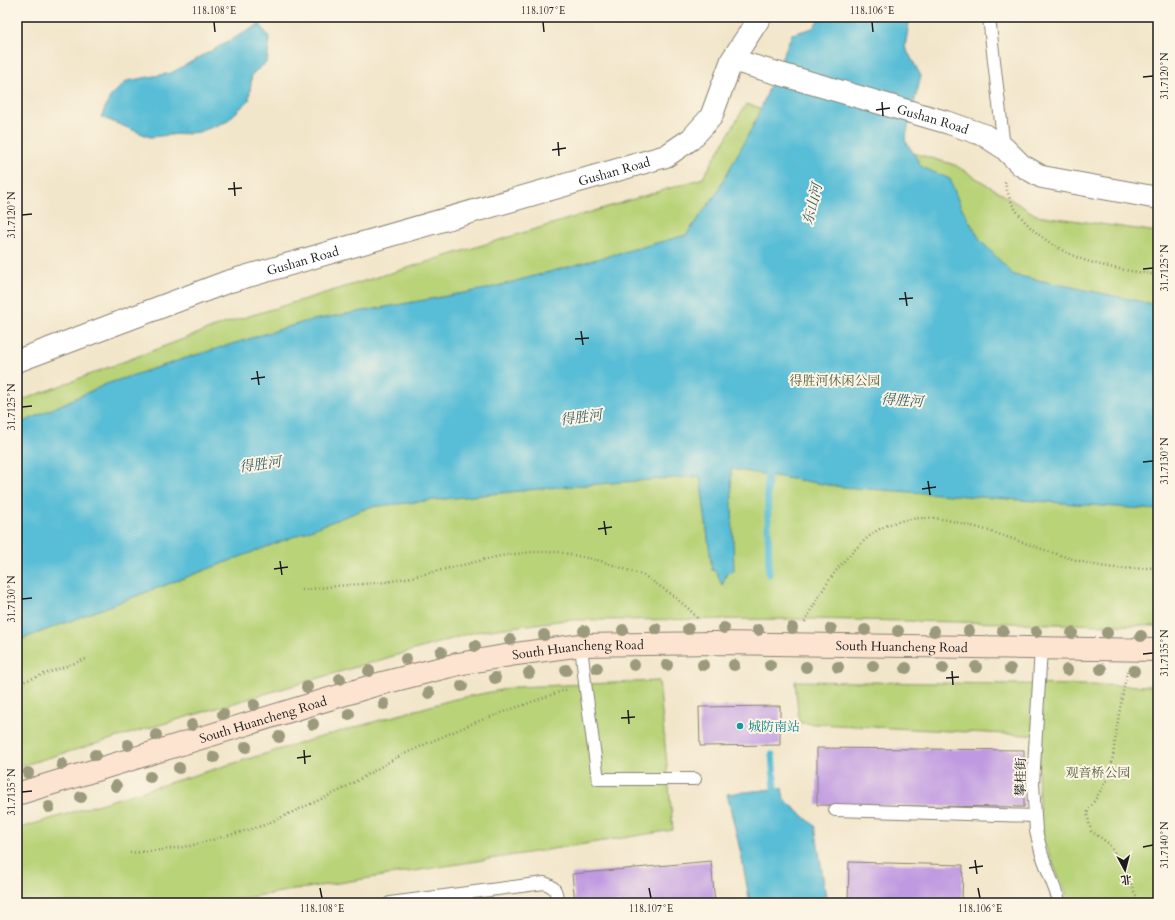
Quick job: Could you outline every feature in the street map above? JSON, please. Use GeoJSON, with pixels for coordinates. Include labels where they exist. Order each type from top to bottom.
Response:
{"type":"FeatureCollection","features":[{"type":"Feature","properties":{"kind":"main road","name":"South Huancheng Road"},"geometry":{"type":"LineString","coordinates":[[17,794],[375,685],[458,664],[516,654],[581,646],[715,642],[1158,650]]}},
{"type":"Feature","properties":{"kind":"street"},"geometry":{"type":"LineString","coordinates":[[732,60],[760,17]]}},
{"type":"Feature","properties":{"kind":"street","name":"Gushan Road"},"geometry":{"type":"LineString","coordinates":[[17,361],[227,282],[666,156],[691,139],[711,117],[732,60],[949,123],[984,135],[1004,148],[1022,166],[1042,177],[1158,198]]}},
{"type":"Feature","properties":{"kind":"lane"},"geometry":{"type":"LineString","coordinates":[[989,17],[1004,148]]}},
{"type":"Feature","properties":{"kind":"lane"},"geometry":{"type":"LineString","coordinates":[[581,646],[598,779],[695,779]]}},
{"type":"Feature","properties":{"kind":"lane","name":"攀桂街"},"geometry":{"type":"LineString","coordinates":[[1041,648],[1033,784],[1036,830],[1042,855],[1060,903]]}},
{"type":"Feature","properties":{"kind":"lane"},"geometry":{"type":"LineString","coordinates":[[835,810],[1035,816]]}},
{"type":"Feature","properties":{"kind":"lane"},"geometry":{"type":"LineString","coordinates":[[390,903],[544,883],[552,886],[556,892],[558,903]]}},
{"type":"Feature","properties":{"kind":"path"},"geometry":{"type":"LineString","coordinates":[[1007,189],[1015,210],[1044,238],[1060,249],[1083,260],[1100,265],[1158,275]]}},
{"type":"Feature","properties":{"kind":"path"},"geometry":{"type":"LineString","coordinates":[[806,619],[818,596],[854,549],[870,535],[883,527],[896,522],[912,519],[926,518],[946,520],[979,528],[1083,563],[1106,567],[1158,567]]}},
{"type":"Feature","properties":{"kind":"path"},"geometry":{"type":"LineString","coordinates":[[302,590],[387,582],[500,556],[532,552],[559,552],[601,561],[645,576],[672,594],[700,621]]}},
{"type":"Feature","properties":{"kind":"path"},"geometry":{"type":"LineString","coordinates":[[1132,649],[1119,714],[1110,775],[1087,813],[1091,831],[1108,843],[1122,863],[1139,903]]}},
{"type":"Feature","properties":{"kind":"path"},"geometry":{"type":"LineString","coordinates":[[17,684],[86,659]]}},
{"type":"Feature","properties":{"kind":"path"},"geometry":{"type":"LineString","coordinates":[[130,853],[190,846],[262,826],[341,790],[394,759],[428,743],[476,722],[585,683]]}},
{"type":"Feature","properties":{"kind":"green space","name":"得胜河休闲公园"},"geometry":{"type":"Polygon","coordinates":[[[746,104],[955,165],[1036,215],[1158,232],[1158,626],[806,619],[566,620],[475,632],[17,767],[17,402],[223,324],[703,178],[746,104]]]}},
{"type":"Feature","properties":{"kind":"green space"},"geometry":{"type":"Polygon","coordinates":[[[659,681],[673,830],[212,903],[17,903],[17,829],[317,738],[455,699],[516,687],[659,681]]]}},
{"type":"Feature","properties":{"kind":"green space","name":"观音桥公园"},"geometry":{"type":"Polygon","coordinates":[[[795,681],[1158,686],[1158,903],[1067,903],[1069,901],[1040,834],[1038,768],[1043,736],[799,723],[795,681]]]}},
{"type":"Feature","properties":{"kind":"water"},"geometry":{"type":"Polygon","coordinates":[[[820,17],[910,17],[905,47],[921,76],[905,140],[922,167],[950,179],[960,205],[981,241],[1014,275],[1158,305],[1158,510],[841,487],[731,469],[734,571],[727,573],[722,586],[717,573],[712,570],[700,476],[548,488],[370,507],[17,641],[17,425],[106,384],[307,321],[486,289],[686,235],[716,194],[755,122],[792,34],[813,28],[820,17]]]}},
{"type":"Feature","properties":{"kind":"water"},"geometry":{"type":"Polygon","coordinates":[[[260,24],[270,39],[267,62],[252,74],[249,100],[226,122],[199,132],[150,137],[101,117],[110,97],[127,81],[171,73],[260,24]]]}},
{"type":"Feature","properties":{"kind":"water"},"geometry":{"type":"Polygon","coordinates":[[[782,788],[784,799],[815,826],[827,903],[750,903],[741,854],[727,794],[782,788]]]}},
{"type":"Feature","properties":{"kind":"building","name":"城防南站"},"geometry":{"type":"Polygon","coordinates":[[[780,706],[780,745],[700,746],[699,707],[780,706]]]}},
{"type":"Feature","properties":{"kind":"building"},"geometry":{"type":"Polygon","coordinates":[[[817,748],[1024,750],[1024,807],[817,805],[817,748]]]}},
{"type":"Feature","properties":{"kind":"building"},"geometry":{"type":"Polygon","coordinates":[[[711,861],[715,903],[575,903],[572,874],[711,861]]]}},
{"type":"Feature","properties":{"kind":"building"},"geometry":{"type":"Polygon","coordinates":[[[849,862],[963,865],[962,903],[848,903],[849,862]]]}},
{"type":"Feature","properties":{"kind":"building"},"geometry":{"type":"Polygon","coordinates":[[[528,899],[529,903],[504,903],[504,902],[528,899]]]}},
{"type":"Feature","properties":{"kind":"waterway"},"geometry":{"type":"LineString","coordinates":[[767,467],[769,574]]}},
{"type":"Feature","properties":{"kind":"waterway"},"geometry":{"type":"LineString","coordinates":[[772,755],[776,799]]}},
{"type":"Feature","properties":{"kind":"place","name":"城防南站"},"geometry":{"type":"Point","coordinates":[740,726]}},
{"type":"Feature","properties":{"kind":"water label","name":"东山河"},"geometry":{"type":"Point","coordinates":[812,204]}},
{"type":"Feature","properties":{"kind":"water label","name":"得胜河"},"geometry":{"type":"Point","coordinates":[902,400]}},
{"type":"Feature","properties":{"kind":"water label","name":"得胜河"},"geometry":{"type":"Point","coordinates":[581,417]}},
{"type":"Feature","properties":{"kind":"water label","name":"得胜河"},"geometry":{"type":"Point","coordinates":[260,464]}}]}
